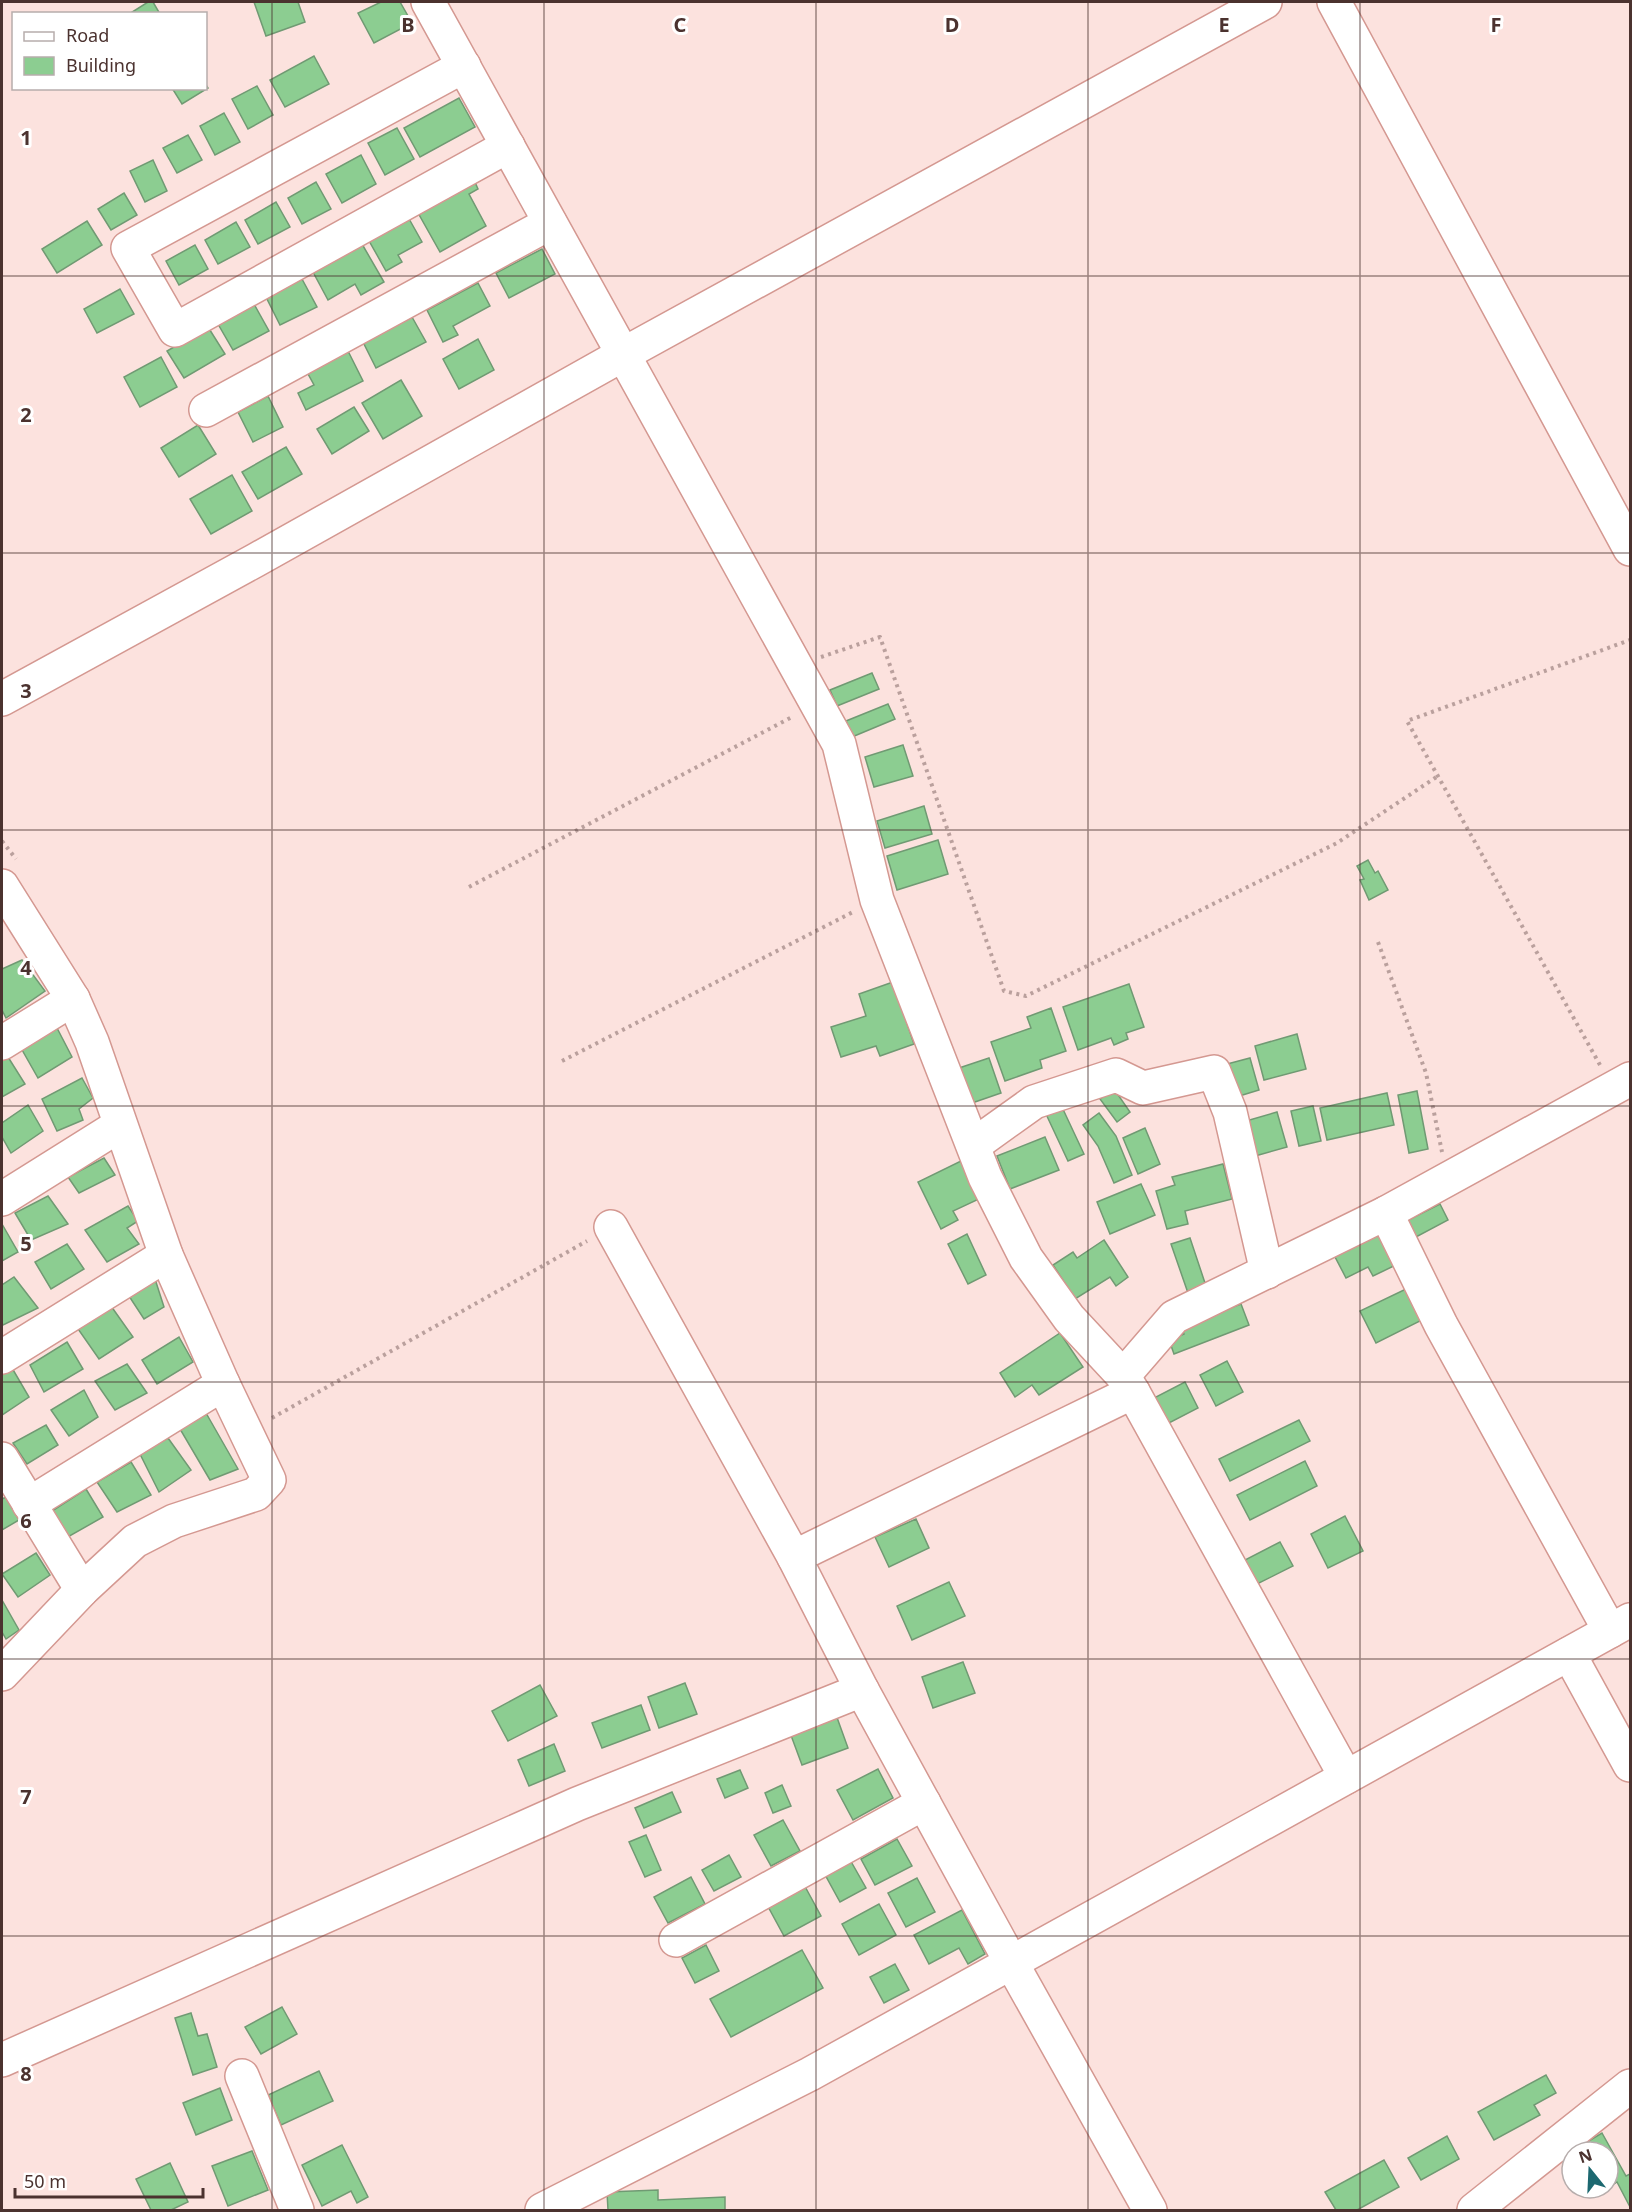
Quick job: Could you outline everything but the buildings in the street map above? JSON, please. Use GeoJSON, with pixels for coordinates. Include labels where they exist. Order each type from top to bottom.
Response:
{"type":"FeatureCollection","features":[{"type":"Feature","properties":{"kind":"street"},"geometry":{"type":"LineString","coordinates":[[428,2],[839,744],[877,900],[985,1177],[1026,1258],[1069,1318],[1128,1384],[1346,1778]]}},
{"type":"Feature","properties":{"kind":"street"},"geometry":{"type":"LineString","coordinates":[[2,699],[1265,2]]}},
{"type":"Feature","properties":{"kind":"street"},"geometry":{"type":"LineString","coordinates":[[1334,2],[1630,549]]}},
{"type":"Feature","properties":{"kind":"street"},"geometry":{"type":"LineString","coordinates":[[464,66],[128,248],[175,330],[508,146]]}},
{"type":"Feature","properties":{"kind":"street"},"geometry":{"type":"LineString","coordinates":[[206,410],[550,223]]}},
{"type":"Feature","properties":{"kind":"street"},"geometry":{"type":"LineString","coordinates":[[2,1674],[82,1590],[135,1541],[174,1521],[256,1494],[269,1480],[166,1255],[92,1042],[73,999],[7,883]]}},
{"type":"Feature","properties":{"kind":"street"},"geometry":{"type":"LineString","coordinates":[[2,1043],[73,999]]}},
{"type":"Feature","properties":{"kind":"street"},"geometry":{"type":"LineString","coordinates":[[974,1145],[1034,1102],[1116,1075],[1143,1088],[1214,1072],[1230,1112],[1267,1272]]}},
{"type":"Feature","properties":{"kind":"street"},"geometry":{"type":"LineString","coordinates":[[794,1557],[1128,1384],[1174,1317],[1386,1212],[1622,1083]]}},
{"type":"Feature","properties":{"kind":"street"},"geometry":{"type":"LineString","coordinates":[[2,1199],[120,1125]]}},
{"type":"Feature","properties":{"kind":"street"},"geometry":{"type":"LineString","coordinates":[[542,2211],[810,2074],[1620,1626],[1441,1325],[1386,1212]]}},
{"type":"Feature","properties":{"kind":"street"},"geometry":{"type":"LineString","coordinates":[[611,1227],[794,1557],[862,1690],[1012,1964],[1150,2211]]}},
{"type":"Feature","properties":{"kind":"street"},"geometry":{"type":"LineString","coordinates":[[2,1358],[166,1255]]}},
{"type":"Feature","properties":{"kind":"street"},"geometry":{"type":"LineString","coordinates":[[29,1503],[224,1384]]}},
{"type":"Feature","properties":{"kind":"street"},"geometry":{"type":"LineString","coordinates":[[2,1459],[82,1590]]}},
{"type":"Feature","properties":{"kind":"street"},"geometry":{"type":"LineString","coordinates":[[1569,1654],[1630,1765]]}},
{"type":"Feature","properties":{"kind":"street"},"geometry":{"type":"LineString","coordinates":[[2,2060],[577,1804],[862,1690]]}},
{"type":"Feature","properties":{"kind":"street"},"geometry":{"type":"LineString","coordinates":[[676,1940],[924,1803]]}},
{"type":"Feature","properties":{"kind":"street"},"geometry":{"type":"LineString","coordinates":[[242,2076],[297,2211]]}},
{"type":"Feature","properties":{"kind":"street"},"geometry":{"type":"LineString","coordinates":[[1474,2211],[1630,2086]]}},
{"type":"Feature","properties":{"kind":"path"},"geometry":{"type":"LineString","coordinates":[[795,665],[880,637],[1004,991],[1026,996],[1337,843],[1438,776]]}},
{"type":"Feature","properties":{"kind":"path"},"geometry":{"type":"LineString","coordinates":[[1622,1083],[1407,721],[1630,640]]}},
{"type":"Feature","properties":{"kind":"path"},"geometry":{"type":"LineString","coordinates":[[469,887],[816,704]]}},
{"type":"Feature","properties":{"kind":"path"},"geometry":{"type":"LineString","coordinates":[[2,841],[7,883]]}},
{"type":"Feature","properties":{"kind":"path"},"geometry":{"type":"LineString","coordinates":[[562,1061],[877,900]]}},
{"type":"Feature","properties":{"kind":"path"},"geometry":{"type":"LineString","coordinates":[[1378,942],[1426,1073],[1447,1179]]}},
{"type":"Feature","properties":{"kind":"path"},"geometry":{"type":"LineString","coordinates":[[269,1419],[611,1227]]}}]}
